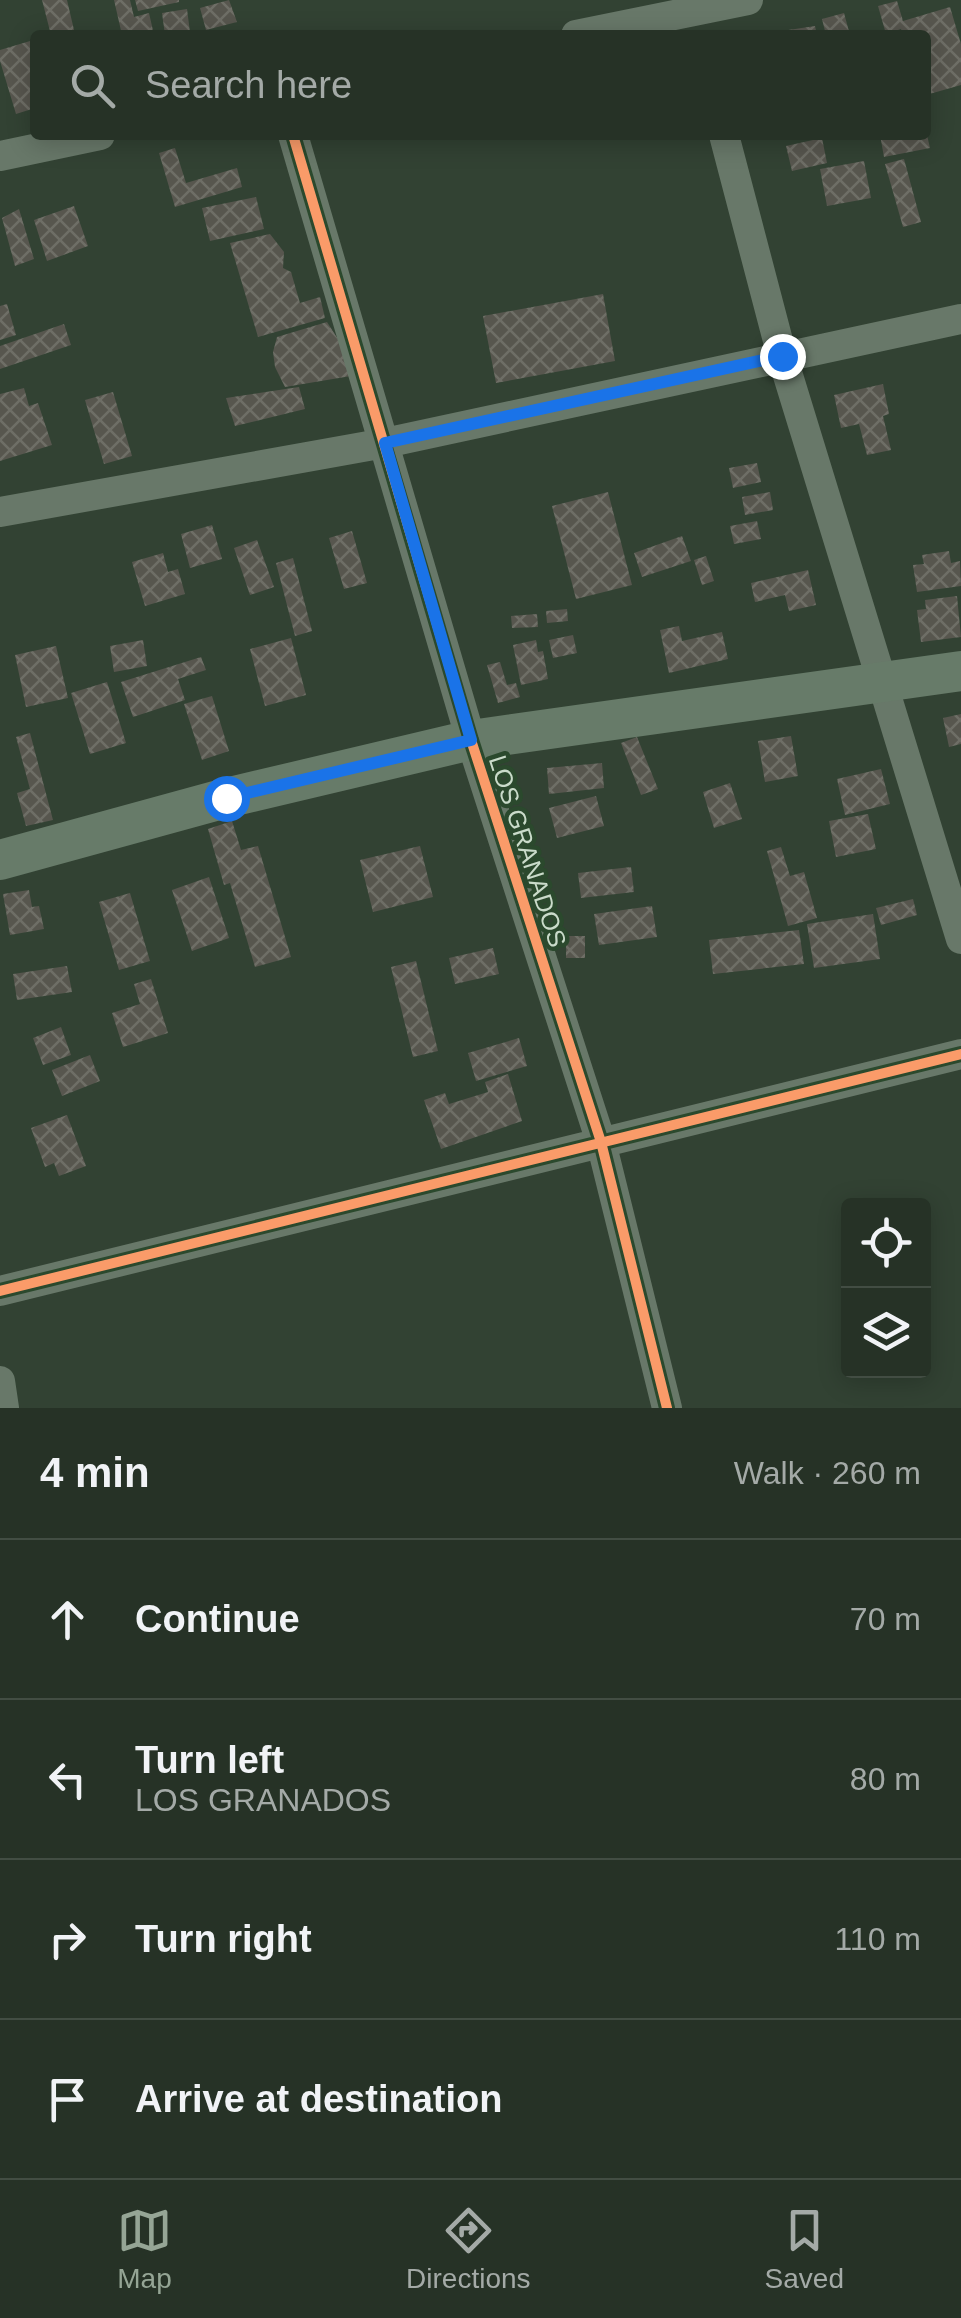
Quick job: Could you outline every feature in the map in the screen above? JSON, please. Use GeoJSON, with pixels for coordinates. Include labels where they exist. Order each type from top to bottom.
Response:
{"type":"FeatureCollection","features":[{"type":"Feature","properties":{"kind":"street"},"geometry":{"type":"LineString","coordinates":[[607,30],[692,16],[748,0]]}},
{"type":"Feature","properties":{"kind":"street"},"geometry":{"type":"LineString","coordinates":[[0,156],[76,140]]}},
{"type":"Feature","properties":{"kind":"street","name":"LOS GRANADOS"},"geometry":{"type":"LineString","coordinates":[[294,140],[471,740],[601,1142],[663,1407]]}},
{"type":"Feature","properties":{"kind":"street"},"geometry":{"type":"LineString","coordinates":[[725,140],[782,356],[961,940]]}},
{"type":"Feature","properties":{"kind":"street"},"geometry":{"type":"LineString","coordinates":[[0,512],[385,443],[961,318]]}},
{"type":"Feature","properties":{"kind":"street"},"geometry":{"type":"LineString","coordinates":[[0,860],[226,798],[471,740],[961,671]]}},
{"type":"Feature","properties":{"kind":"street"},"geometry":{"type":"LineString","coordinates":[[0,1291],[961,1054]]}},
{"type":"Feature","properties":{"kind":"street"},"geometry":{"type":"LineString","coordinates":[[0,1382],[4,1408]]}},
{"type":"Feature","properties":{"kind":"building"},"geometry":{"type":"Polygon","coordinates":[[[42,0],[67,0],[74,30],[50,30],[42,0]]]}},
{"type":"Feature","properties":{"kind":"building"},"geometry":{"type":"Polygon","coordinates":[[[114,0],[130,0],[134,17],[149,13],[153,30],[121,30],[114,0]]]}},
{"type":"Feature","properties":{"kind":"building"},"geometry":{"type":"Polygon","coordinates":[[[135,0],[179,0],[179,2],[138,11],[135,0]]]}},
{"type":"Feature","properties":{"kind":"building"},"geometry":{"type":"Polygon","coordinates":[[[229,0],[237,22],[206,30],[200,8],[229,0]]]}},
{"type":"Feature","properties":{"kind":"building"},"geometry":{"type":"Polygon","coordinates":[[[897,1],[903,21],[950,7],[961,44],[961,85],[931,94],[931,30],[885,30],[878,6],[897,1]]]}},
{"type":"Feature","properties":{"kind":"building"},"geometry":{"type":"Polygon","coordinates":[[[187,9],[190,30],[164,30],[162,13],[187,9]]]}},
{"type":"Feature","properties":{"kind":"building"},"geometry":{"type":"Polygon","coordinates":[[[844,13],[849,30],[825,30],[822,19],[844,13]]]}},
{"type":"Feature","properties":{"kind":"building"},"geometry":{"type":"Polygon","coordinates":[[[30,41],[30,110],[16,114],[0,50],[30,41]]]}},
{"type":"Feature","properties":{"kind":"building"},"geometry":{"type":"Polygon","coordinates":[[[822,140],[827,163],[792,171],[786,146],[822,140]]]}},
{"type":"Feature","properties":{"kind":"building"},"geometry":{"type":"Polygon","coordinates":[[[881,140],[928,140],[930,148],[884,157],[881,140]]]}},
{"type":"Feature","properties":{"kind":"building"},"geometry":{"type":"Polygon","coordinates":[[[175,148],[186,183],[237,168],[242,187],[175,207],[159,153],[175,148]]]}},
{"type":"Feature","properties":{"kind":"building"},"geometry":{"type":"Polygon","coordinates":[[[904,159],[921,222],[903,227],[885,164],[904,159]]]}},
{"type":"Feature","properties":{"kind":"building"},"geometry":{"type":"Polygon","coordinates":[[[864,161],[871,198],[827,206],[820,169],[864,161]]]}},
{"type":"Feature","properties":{"kind":"building"},"geometry":{"type":"Polygon","coordinates":[[[256,197],[264,229],[210,241],[202,208],[256,197]]]}},
{"type":"Feature","properties":{"kind":"building"},"geometry":{"type":"Polygon","coordinates":[[[74,206],[88,246],[47,261],[34,220],[74,206]]]}},
{"type":"Feature","properties":{"kind":"building"},"geometry":{"type":"Polygon","coordinates":[[[19,209],[34,259],[15,266],[2,218],[19,209]]]}},
{"type":"Feature","properties":{"kind":"building"},"geometry":{"type":"Polygon","coordinates":[[[270,234],[284,252],[283,268],[291,272],[300,303],[320,297],[325,318],[258,337],[230,243],[270,234]]]}},
{"type":"Feature","properties":{"kind":"building"},"geometry":{"type":"Polygon","coordinates":[[[603,294],[615,361],[496,383],[483,316],[603,294]]]}},
{"type":"Feature","properties":{"kind":"building"},"geometry":{"type":"Polygon","coordinates":[[[7,304],[16,335],[0,340],[0,306],[7,304]]]}},
{"type":"Feature","properties":{"kind":"building"},"geometry":{"type":"Polygon","coordinates":[[[327,322],[345,350],[351,376],[285,387],[275,367],[277,337],[327,322]]]}},
{"type":"Feature","properties":{"kind":"building"},"geometry":{"type":"Polygon","coordinates":[[[64,324],[71,345],[0,369],[0,346],[64,324]]]}},
{"type":"Feature","properties":{"kind":"building"},"geometry":{"type":"Polygon","coordinates":[[[883,384],[889,414],[883,416],[891,450],[867,455],[859,424],[841,428],[834,395],[883,384]]]}},
{"type":"Feature","properties":{"kind":"building"},"geometry":{"type":"Polygon","coordinates":[[[299,387],[305,409],[235,426],[226,398],[299,387]]]}},
{"type":"Feature","properties":{"kind":"building"},"geometry":{"type":"Polygon","coordinates":[[[24,388],[29,406],[38,403],[52,445],[0,461],[0,394],[24,388]]]}},
{"type":"Feature","properties":{"kind":"building"},"geometry":{"type":"Polygon","coordinates":[[[113,392],[132,456],[104,464],[85,400],[113,392]]]}},
{"type":"Feature","properties":{"kind":"building"},"geometry":{"type":"Polygon","coordinates":[[[757,463],[761,482],[733,488],[729,468],[757,463]]]}},
{"type":"Feature","properties":{"kind":"building"},"geometry":{"type":"Polygon","coordinates":[[[608,492],[632,585],[576,599],[552,506],[608,492]]]}},
{"type":"Feature","properties":{"kind":"building"},"geometry":{"type":"Polygon","coordinates":[[[770,492],[773,510],[745,515],[742,497],[770,492]]]}},
{"type":"Feature","properties":{"kind":"building"},"geometry":{"type":"Polygon","coordinates":[[[757,521],[761,539],[734,544],[730,526],[757,521]]]}},
{"type":"Feature","properties":{"kind":"building"},"geometry":{"type":"Polygon","coordinates":[[[212,525],[222,559],[190,568],[181,534],[212,525]]]}},
{"type":"Feature","properties":{"kind":"building"},"geometry":{"type":"Polygon","coordinates":[[[352,531],[367,583],[344,589],[329,538],[352,531]]]}},
{"type":"Feature","properties":{"kind":"building"},"geometry":{"type":"Polygon","coordinates":[[[682,536],[691,561],[642,577],[634,553],[682,536]]]}},
{"type":"Feature","properties":{"kind":"building"},"geometry":{"type":"Polygon","coordinates":[[[257,540],[274,587],[250,595],[234,548],[257,540]]]}},
{"type":"Feature","properties":{"kind":"building"},"geometry":{"type":"Polygon","coordinates":[[[949,551],[951,563],[960,561],[961,586],[917,592],[913,565],[924,564],[922,555],[949,551]]]}},
{"type":"Feature","properties":{"kind":"building"},"geometry":{"type":"Polygon","coordinates":[[[163,553],[168,572],[178,569],[185,594],[145,606],[132,562],[163,553]]]}},
{"type":"Feature","properties":{"kind":"building"},"geometry":{"type":"Polygon","coordinates":[[[706,556],[714,581],[702,585],[694,560],[706,556]]]}},
{"type":"Feature","properties":{"kind":"building"},"geometry":{"type":"Polygon","coordinates":[[[293,558],[312,631],[295,636],[276,563],[293,558]]]}},
{"type":"Feature","properties":{"kind":"building"},"geometry":{"type":"Polygon","coordinates":[[[808,570],[816,605],[789,611],[785,595],[755,602],[751,583],[808,570]]]}},
{"type":"Feature","properties":{"kind":"building"},"geometry":{"type":"Polygon","coordinates":[[[957,596],[961,637],[921,642],[917,610],[926,609],[925,600],[957,596]]]}},
{"type":"Feature","properties":{"kind":"building"},"geometry":{"type":"Polygon","coordinates":[[[567,609],[568,621],[547,623],[546,611],[567,609]]]}},
{"type":"Feature","properties":{"kind":"building"},"geometry":{"type":"Polygon","coordinates":[[[537,614],[538,627],[512,628],[511,616],[537,614]]]}},
{"type":"Feature","properties":{"kind":"building"},"geometry":{"type":"Polygon","coordinates":[[[679,626],[682,641],[722,632],[728,659],[669,673],[660,630],[679,626]]]}},
{"type":"Feature","properties":{"kind":"building"},"geometry":{"type":"Polygon","coordinates":[[[573,635],[577,653],[553,658],[549,640],[573,635]]]}},
{"type":"Feature","properties":{"kind":"building"},"geometry":{"type":"Polygon","coordinates":[[[291,638],[306,695],[265,706],[250,649],[291,638]]]}},
{"type":"Feature","properties":{"kind":"building"},"geometry":{"type":"Polygon","coordinates":[[[143,640],[147,666],[114,672],[110,646],[143,640]]]}},
{"type":"Feature","properties":{"kind":"building"},"geometry":{"type":"Polygon","coordinates":[[[536,640],[538,652],[543,651],[548,679],[521,685],[513,645],[536,640]]]}},
{"type":"Feature","properties":{"kind":"building"},"geometry":{"type":"Polygon","coordinates":[[[56,646],[68,698],[26,707],[15,655],[56,646]]]}},
{"type":"Feature","properties":{"kind":"building"},"geometry":{"type":"Polygon","coordinates":[[[201,657],[206,670],[178,679],[185,700],[133,717],[121,682],[201,657]]]}},
{"type":"Feature","properties":{"kind":"building"},"geometry":{"type":"Polygon","coordinates":[[[500,662],[507,685],[516,683],[520,697],[498,703],[487,665],[500,662]]]}},
{"type":"Feature","properties":{"kind":"building"},"geometry":{"type":"Polygon","coordinates":[[[107,682],[126,743],[90,754],[71,693],[107,682]]]}},
{"type":"Feature","properties":{"kind":"building"},"geometry":{"type":"Polygon","coordinates":[[[212,696],[229,751],[202,760],[184,704],[212,696]]]}},
{"type":"Feature","properties":{"kind":"building"},"geometry":{"type":"Polygon","coordinates":[[[961,714],[961,744],[949,747],[943,718],[961,714]]]}},
{"type":"Feature","properties":{"kind":"building"},"geometry":{"type":"Polygon","coordinates":[[[30,733],[53,820],[26,826],[17,793],[30,789],[16,737],[30,733]]]}},
{"type":"Feature","properties":{"kind":"building"},"geometry":{"type":"Polygon","coordinates":[[[791,736],[798,776],[765,782],[758,741],[791,736]]]}},
{"type":"Feature","properties":{"kind":"building"},"geometry":{"type":"Polygon","coordinates":[[[637,737],[658,789],[641,795],[621,743],[637,737]]]}},
{"type":"Feature","properties":{"kind":"building"},"geometry":{"type":"Polygon","coordinates":[[[602,763],[604,788],[549,794],[547,768],[602,763]]]}},
{"type":"Feature","properties":{"kind":"building"},"geometry":{"type":"Polygon","coordinates":[[[881,769],[890,804],[845,815],[837,779],[881,769]]]}},
{"type":"Feature","properties":{"kind":"building"},"geometry":{"type":"Polygon","coordinates":[[[730,783],[742,819],[714,828],[703,792],[730,783]]]}},
{"type":"Feature","properties":{"kind":"building"},"geometry":{"type":"Polygon","coordinates":[[[596,796],[604,826],[557,838],[549,808],[596,796]]]}},
{"type":"Feature","properties":{"kind":"building"},"geometry":{"type":"Polygon","coordinates":[[[868,814],[876,849],[836,857],[829,821],[868,814]]]}},
{"type":"Feature","properties":{"kind":"building"},"geometry":{"type":"Polygon","coordinates":[[[232,821],[241,850],[258,846],[291,957],[255,967],[230,883],[224,885],[208,829],[232,821]]]}},
{"type":"Feature","properties":{"kind":"building"},"geometry":{"type":"Polygon","coordinates":[[[420,846],[433,897],[373,912],[360,860],[420,846]]]}},
{"type":"Feature","properties":{"kind":"building"},"geometry":{"type":"Polygon","coordinates":[[[781,847],[790,876],[804,872],[817,918],[788,926],[767,851],[781,847]]]}},
{"type":"Feature","properties":{"kind":"building"},"geometry":{"type":"Polygon","coordinates":[[[631,867],[634,892],[581,898],[578,873],[631,867]]]}},
{"type":"Feature","properties":{"kind":"building"},"geometry":{"type":"Polygon","coordinates":[[[209,877],[229,938],[192,951],[172,890],[209,877]]]}},
{"type":"Feature","properties":{"kind":"building"},"geometry":{"type":"Polygon","coordinates":[[[29,890],[32,907],[39,906],[44,929],[10,935],[3,894],[29,890]]]}},
{"type":"Feature","properties":{"kind":"building"},"geometry":{"type":"Polygon","coordinates":[[[130,893],[150,961],[119,970],[99,902],[130,893]]]}},
{"type":"Feature","properties":{"kind":"building"},"geometry":{"type":"Polygon","coordinates":[[[913,899],[917,915],[881,925],[876,908],[913,899]]]}},
{"type":"Feature","properties":{"kind":"building"},"geometry":{"type":"Polygon","coordinates":[[[652,906],[657,937],[599,945],[594,914],[652,906]]]}},
{"type":"Feature","properties":{"kind":"building"},"geometry":{"type":"Polygon","coordinates":[[[873,914],[880,959],[814,968],[807,924],[873,914]]]}},
{"type":"Feature","properties":{"kind":"building"},"geometry":{"type":"Polygon","coordinates":[[[799,930],[804,964],[713,974],[709,940],[799,930]]]}},
{"type":"Feature","properties":{"kind":"building"},"geometry":{"type":"Polygon","coordinates":[[[566,936],[585,936],[585,958],[566,958],[566,936]]]}},
{"type":"Feature","properties":{"kind":"building"},"geometry":{"type":"Polygon","coordinates":[[[493,948],[499,974],[455,984],[449,958],[493,948]]]}},
{"type":"Feature","properties":{"kind":"building"},"geometry":{"type":"Polygon","coordinates":[[[416,961],[438,1051],[413,1057],[391,967],[416,961]]]}},
{"type":"Feature","properties":{"kind":"building"},"geometry":{"type":"Polygon","coordinates":[[[67,966],[72,992],[17,1000],[13,974],[67,966]]]}},
{"type":"Feature","properties":{"kind":"building"},"geometry":{"type":"Polygon","coordinates":[[[151,979],[168,1033],[123,1047],[112,1013],[140,1004],[134,984],[151,979]]]}},
{"type":"Feature","properties":{"kind":"building"},"geometry":{"type":"Polygon","coordinates":[[[61,1027],[71,1055],[43,1065],[33,1038],[61,1027]]]}},
{"type":"Feature","properties":{"kind":"building"},"geometry":{"type":"Polygon","coordinates":[[[519,1038],[527,1066],[476,1081],[468,1053],[519,1038]]]}},
{"type":"Feature","properties":{"kind":"building"},"geometry":{"type":"Polygon","coordinates":[[[90,1055],[100,1081],[62,1096],[52,1070],[90,1055]]]}},
{"type":"Feature","properties":{"kind":"building"},"geometry":{"type":"Polygon","coordinates":[[[508,1074],[522,1121],[441,1149],[424,1100],[445,1093],[449,1104],[488,1092],[485,1082],[508,1074]]]}},
{"type":"Feature","properties":{"kind":"building"},"geometry":{"type":"Polygon","coordinates":[[[67,1115],[86,1166],[59,1176],[54,1163],[45,1167],[31,1128],[67,1115]]]}},
{"type":"Feature","properties":{"kind":"cycle path"},"geometry":{"type":"LineString","coordinates":[[294,140],[471,740],[601,1142],[667,1408]]}},
{"type":"Feature","properties":{"kind":"cycle path"},"geometry":{"type":"LineString","coordinates":[[0,1291],[961,1054]]}},
{"type":"Feature","properties":{"kind":"route"},"geometry":{"type":"LineString","coordinates":[[226,798],[471,740],[385,443],[782,356]]}}]}
